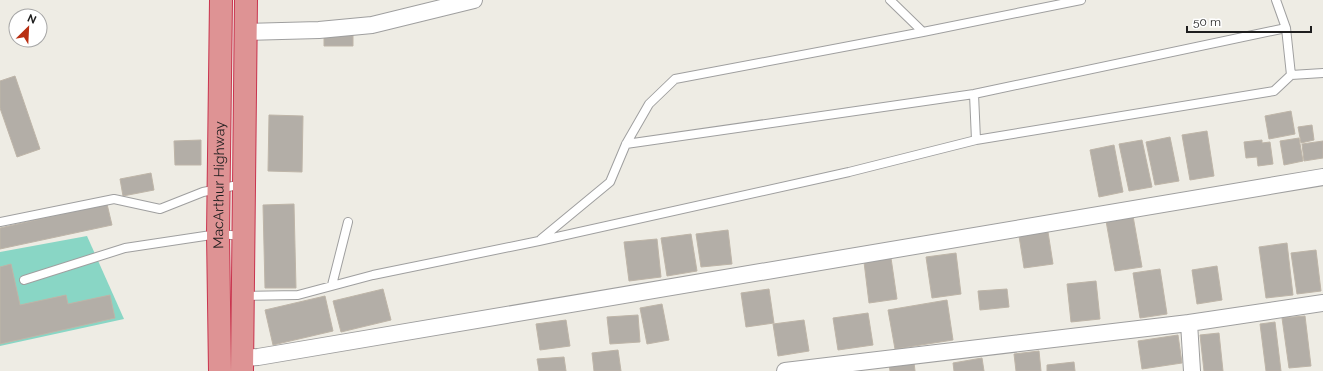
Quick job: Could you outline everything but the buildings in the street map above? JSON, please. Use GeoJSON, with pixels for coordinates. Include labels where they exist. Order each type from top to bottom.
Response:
{"type":"FeatureCollection","features":[{"type":"Feature","properties":{"kind":"highway","name":"MacArthur Highway"},"geometry":{"type":"LineString","coordinates":[[221,0],[218,234],[231,296],[242,365]]}},
{"type":"Feature","properties":{"kind":"highway","name":"MacArthur Highway"},"geometry":{"type":"LineString","coordinates":[[220,371],[231,296],[244,236],[246,0]]}},
{"type":"Feature","properties":{"kind":"street"},"geometry":{"type":"LineString","coordinates":[[245,32],[319,30],[372,25],[474,0]]}},
{"type":"Feature","properties":{"kind":"street"},"geometry":{"type":"LineString","coordinates":[[242,365],[266,356],[1323,177]]}},
{"type":"Feature","properties":{"kind":"street"},"geometry":{"type":"LineString","coordinates":[[785,371],[1189,323],[1323,303]]}},
{"type":"Feature","properties":{"kind":"street"},"geometry":{"type":"LineString","coordinates":[[1189,323],[1192,371]]}},
{"type":"Feature","properties":{"kind":"lane"},"geometry":{"type":"LineString","coordinates":[[890,0],[923,32]]}},
{"type":"Feature","properties":{"kind":"lane"},"geometry":{"type":"LineString","coordinates":[[539,241],[610,182],[626,144],[649,104],[675,79],[923,32],[1081,0]]}},
{"type":"Feature","properties":{"kind":"lane"},"geometry":{"type":"LineString","coordinates":[[1276,0],[1286,28],[1291,75]]}},
{"type":"Feature","properties":{"kind":"lane"},"geometry":{"type":"LineString","coordinates":[[626,144],[974,94],[1286,28]]}},
{"type":"Feature","properties":{"kind":"lane"},"geometry":{"type":"LineString","coordinates":[[231,296],[298,295],[332,285],[539,241],[849,172],[976,140],[1274,91],[1291,75],[1323,73]]}},
{"type":"Feature","properties":{"kind":"lane"},"geometry":{"type":"LineString","coordinates":[[974,94],[976,140]]}},
{"type":"Feature","properties":{"kind":"lane"},"geometry":{"type":"LineString","coordinates":[[0,222],[114,199],[160,209],[203,192],[244,184]]}},
{"type":"Feature","properties":{"kind":"lane"},"geometry":{"type":"LineString","coordinates":[[332,285],[348,222]]}},
{"type":"Feature","properties":{"kind":"lane"},"geometry":{"type":"LineString","coordinates":[[24,280],[125,248],[218,234],[244,236]]}},
{"type":"Feature","properties":{"kind":"shaded area"},"geometry":{"type":"Polygon","coordinates":[[[87,236],[124,319],[0,346],[0,252],[87,236]]]}}]}
